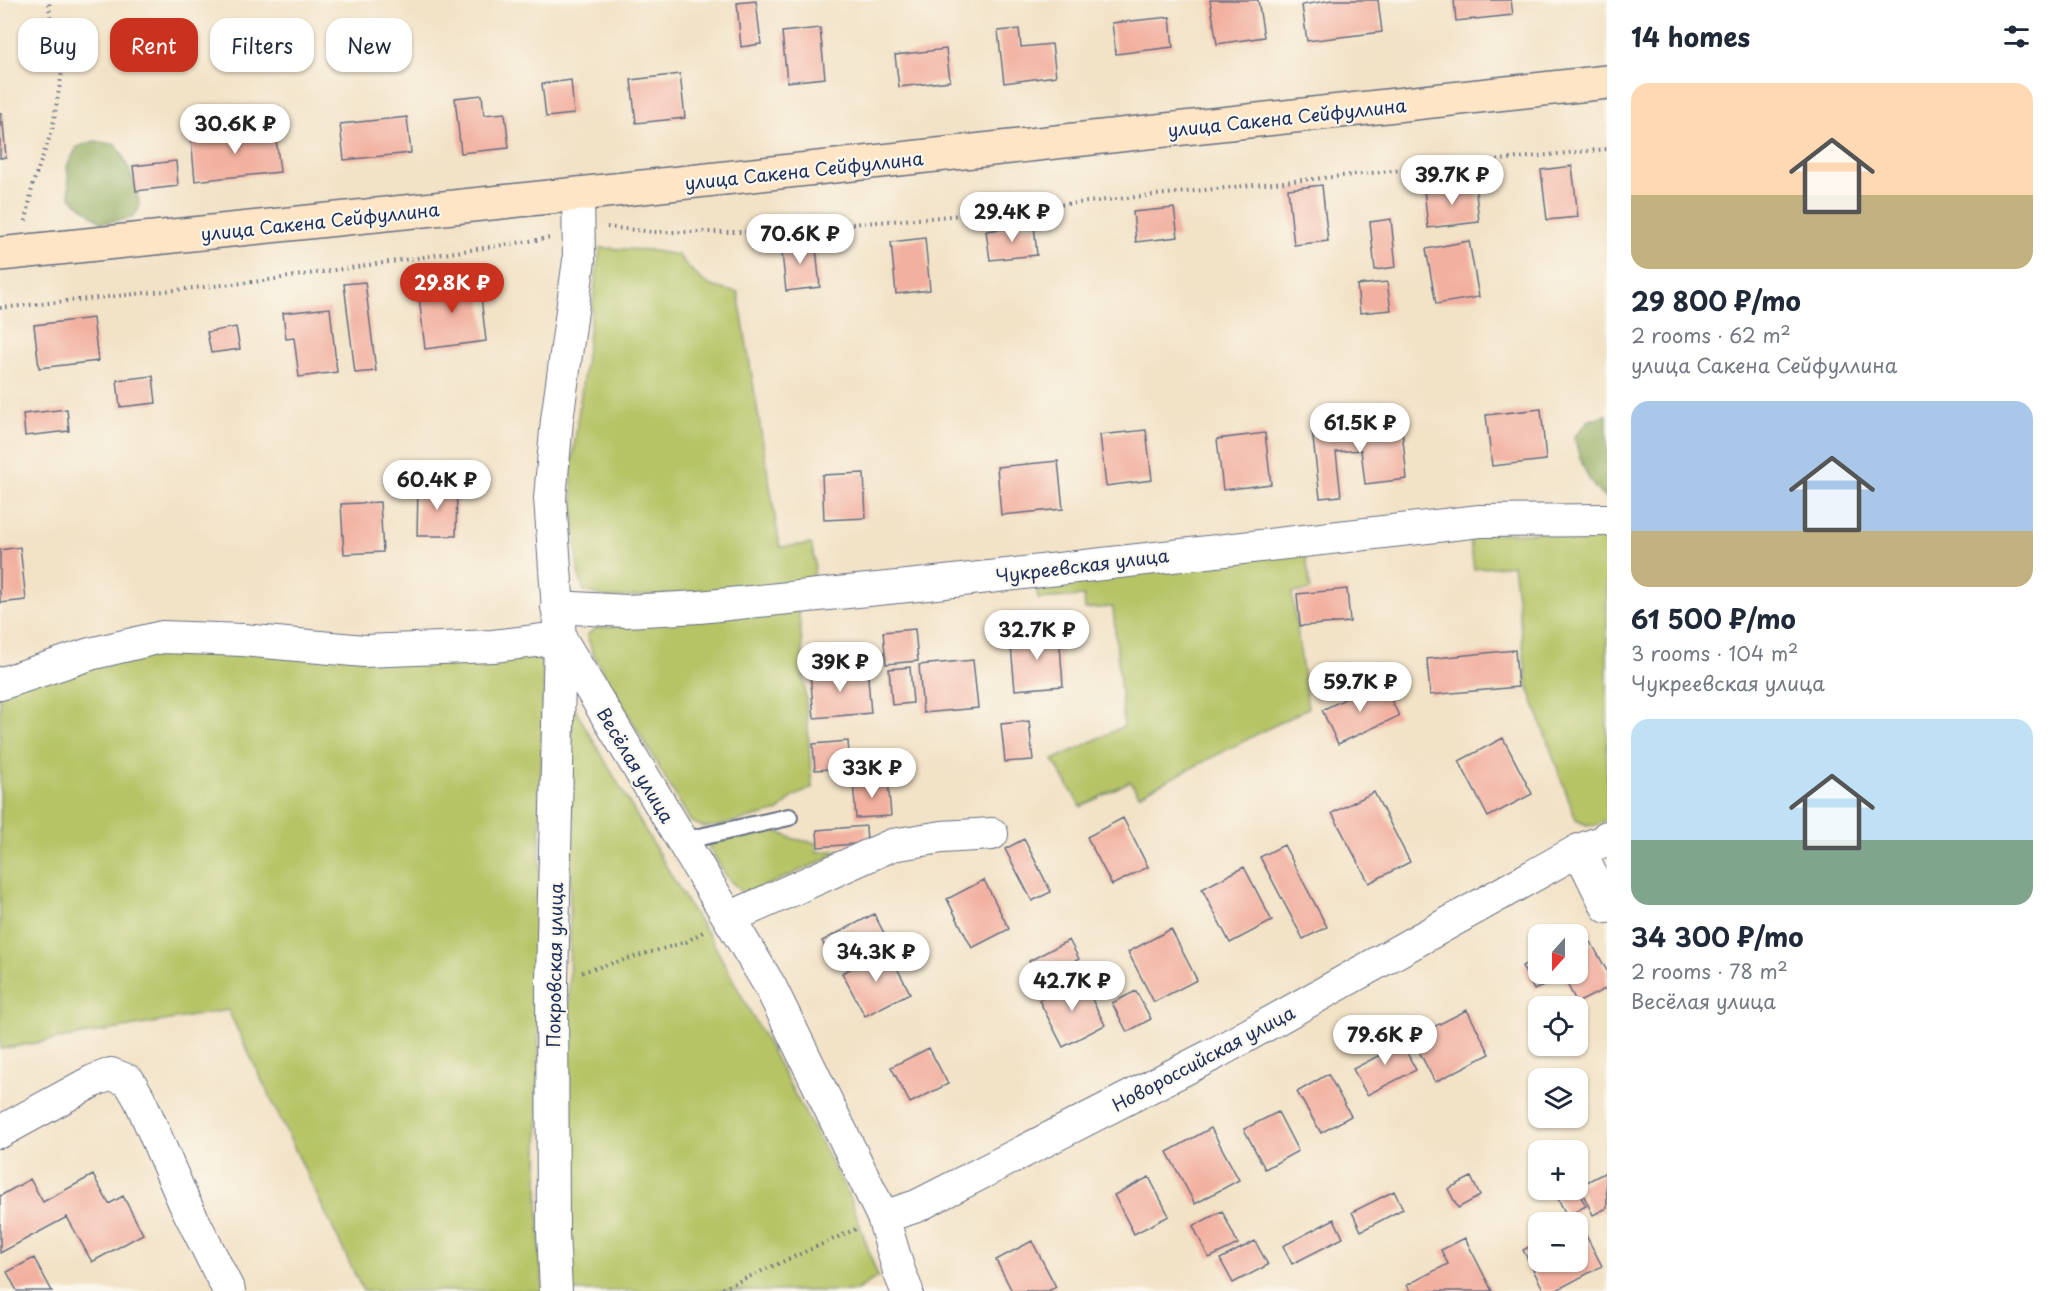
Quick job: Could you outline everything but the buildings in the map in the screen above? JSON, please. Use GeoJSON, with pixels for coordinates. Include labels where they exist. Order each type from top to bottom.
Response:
{"type":"FeatureCollection","features":[{"type":"Feature","properties":{"kind":"main road","name":"улица Сакена Сейфуллина"},"geometry":{"type":"LineString","coordinates":[[9,253],[578,194],[1607,82]]}},
{"type":"Feature","properties":{"kind":"street","name":"Весёлая улица"},"geometry":{"type":"LineString","coordinates":[[578,194],[579,260],[557,420],[550,498],[560,638],[770,987],[883,1217],[907,1291]]}},
{"type":"Feature","properties":{"kind":"street","name":"Чукреевская улица"},"geometry":{"type":"LineString","coordinates":[[557,607],[626,611],[699,607],[1480,521],[1607,520]]}},
{"type":"Feature","properties":{"kind":"street"},"geometry":{"type":"LineString","coordinates":[[0,684],[90,654],[162,637],[243,640],[364,651],[493,646],[560,638]]}},
{"type":"Feature","properties":{"kind":"street","name":"Покровская улица"},"geometry":{"type":"LineString","coordinates":[[556,1291],[553,1232],[552,981],[560,638]]}},
{"type":"Feature","properties":{"kind":"street"},"geometry":{"type":"LineString","coordinates":[[729,918],[892,845],[942,837],[992,834]]}},
{"type":"Feature","properties":{"kind":"street"},"geometry":{"type":"LineString","coordinates":[[1599,842],[1607,907]]}},
{"type":"Feature","properties":{"kind":"street","name":"Новороссийская улица"},"geometry":{"type":"LineString","coordinates":[[883,1217],[917,1206],[1216,1053],[1599,842]]}},
{"type":"Feature","properties":{"kind":"street"},"geometry":{"type":"LineString","coordinates":[[0,1132],[93,1081],[111,1074],[129,1081],[140,1100],[184,1202],[229,1291]]}},
{"type":"Feature","properties":{"kind":"lane"},"geometry":{"type":"LineString","coordinates":[[682,841],[789,817]]}},
{"type":"Feature","properties":{"kind":"path"},"geometry":{"type":"LineString","coordinates":[[9,253],[28,217],[33,183],[52,131],[62,72],[50,18],[49,0]]}},
{"type":"Feature","properties":{"kind":"path"},"geometry":{"type":"LineString","coordinates":[[0,308],[262,281],[579,234],[601,227],[654,232],[747,232],[930,218],[1607,148]]}},
{"type":"Feature","properties":{"kind":"path"},"geometry":{"type":"LineString","coordinates":[[552,981],[686,942],[729,918]]}},
{"type":"Feature","properties":{"kind":"path"},"geometry":{"type":"LineString","coordinates":[[717,1291],[883,1217]]}},
{"type":"Feature","properties":{"kind":"green space"},"geometry":{"type":"Polygon","coordinates":[[[95,141],[116,145],[124,158],[138,196],[138,210],[132,218],[102,223],[70,197],[67,166],[77,147],[95,141]]]}},
{"type":"Feature","properties":{"kind":"green space"},"geometry":{"type":"Polygon","coordinates":[[[600,248],[648,250],[678,255],[692,271],[710,285],[738,292],[780,547],[811,544],[815,565],[810,585],[609,598],[584,591],[578,572],[571,471],[600,248]]]}},
{"type":"Feature","properties":{"kind":"green space"},"geometry":{"type":"Polygon","coordinates":[[[1607,414],[1607,499],[1589,480],[1574,437],[1588,421],[1607,414]]]}},
{"type":"Feature","properties":{"kind":"green space"},"geometry":{"type":"Polygon","coordinates":[[[1607,531],[1607,819],[1592,826],[1576,820],[1528,687],[1513,565],[1474,569],[1469,534],[1607,531]]]}},
{"type":"Feature","properties":{"kind":"green space"},"geometry":{"type":"Polygon","coordinates":[[[1305,552],[1311,590],[1292,593],[1308,708],[1139,795],[1130,781],[1081,807],[1053,760],[1124,726],[1113,607],[1085,609],[1084,596],[1038,599],[1036,581],[1305,552]]]}},
{"type":"Feature","properties":{"kind":"green space"},"geometry":{"type":"Polygon","coordinates":[[[798,609],[812,788],[793,797],[779,811],[717,826],[703,827],[691,822],[593,654],[587,635],[597,628],[798,609]]]}},
{"type":"Feature","properties":{"kind":"green space"},"geometry":{"type":"Polygon","coordinates":[[[192,648],[521,651],[541,659],[544,680],[540,813],[538,1202],[543,1291],[363,1291],[228,1010],[0,1049],[0,676],[192,648]]]}},
{"type":"Feature","properties":{"kind":"green space"},"geometry":{"type":"Polygon","coordinates":[[[572,704],[689,906],[711,939],[850,1197],[878,1277],[855,1291],[572,1291],[569,1071],[572,704]]]}},
{"type":"Feature","properties":{"kind":"green space"},"geometry":{"type":"Polygon","coordinates":[[[773,830],[794,839],[816,843],[817,852],[841,850],[820,862],[744,895],[727,877],[707,844],[773,830]]]}}]}
